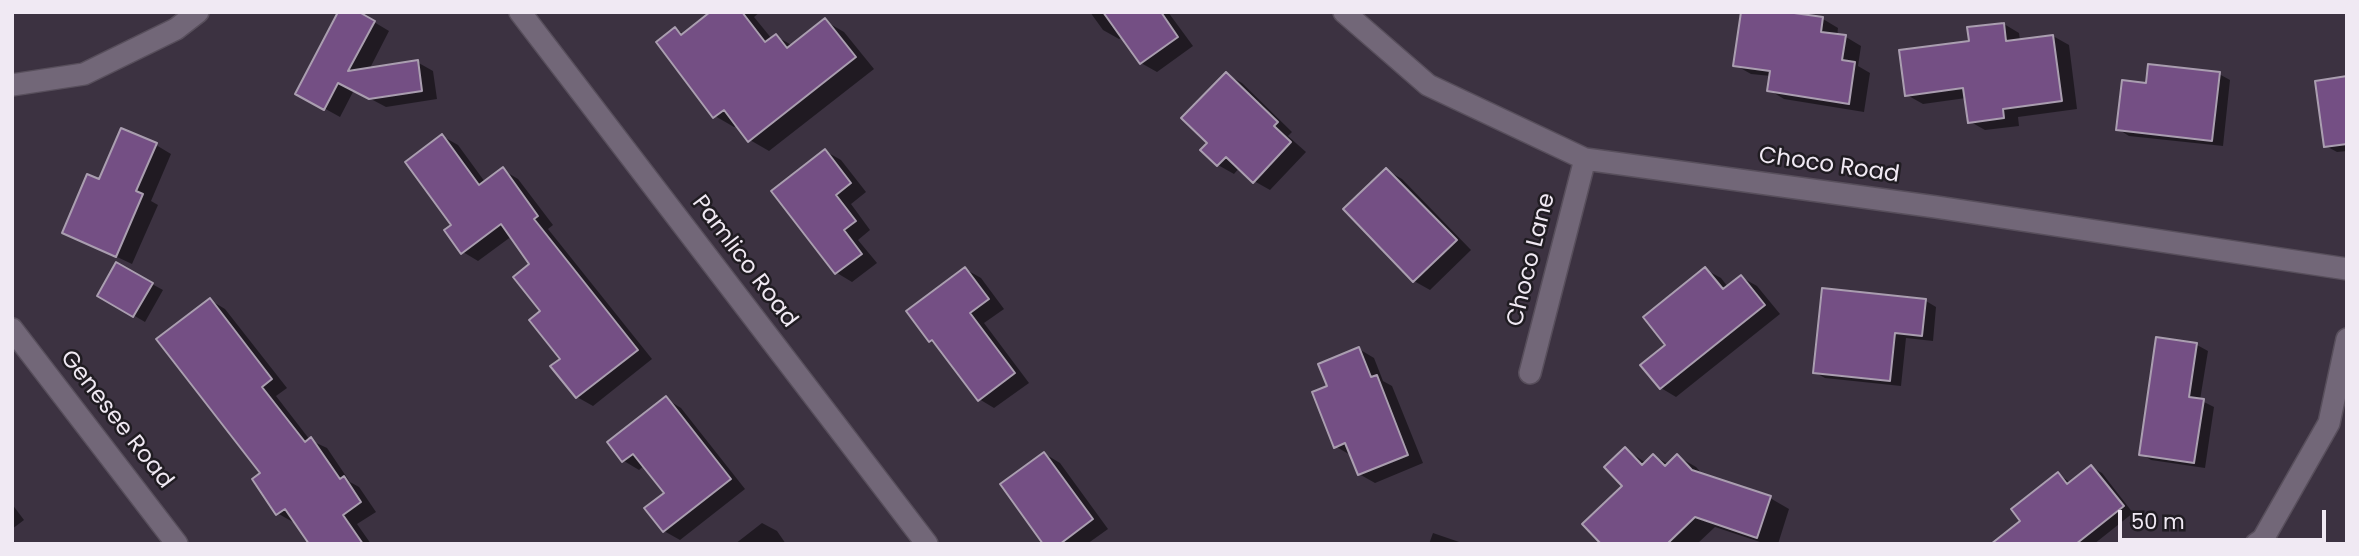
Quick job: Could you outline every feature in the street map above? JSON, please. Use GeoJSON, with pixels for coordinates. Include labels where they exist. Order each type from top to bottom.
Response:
{"type":"FeatureCollection","features":[{"type":"Feature","properties":{"kind":"street"},"geometry":{"type":"LineString","coordinates":[[12,85],[84,74],[176,29],[198,12]]}},
{"type":"Feature","properties":{"kind":"street","name":"Pamlico Road"},"geometry":{"type":"LineString","coordinates":[[520,12],[927,544]]}},
{"type":"Feature","properties":{"kind":"street","name":"Choco Road"},"geometry":{"type":"LineString","coordinates":[[1344,12],[1428,85],[1585,159],[1936,207],[2347,270]]}},
{"type":"Feature","properties":{"kind":"street","name":"Choco Lane"},"geometry":{"type":"LineString","coordinates":[[1530,373],[1585,159]]}},
{"type":"Feature","properties":{"kind":"street","name":"Genesee Road"},"geometry":{"type":"LineString","coordinates":[[12,329],[177,544]]}},
{"type":"Feature","properties":{"kind":"street"},"geometry":{"type":"LineString","coordinates":[[2256,544],[2263,538],[2329,423],[2347,339]]}},
{"type":"Feature","properties":{"kind":"building"},"geometry":{"type":"Polygon","coordinates":[[[338,12],[359,12],[375,21],[348,71],[418,60],[422,91],[369,99],[338,83],[324,110],[295,94],[338,12]]]}},
{"type":"Feature","properties":{"kind":"building"},"geometry":{"type":"Polygon","coordinates":[[[710,12],[742,12],[765,42],[776,34],[787,48],[825,18],[856,57],[748,142],[724,110],[713,118],[656,42],[675,27],[681,35],[710,12]]]}},
{"type":"Feature","properties":{"kind":"building"},"geometry":{"type":"Polygon","coordinates":[[[1103,12],[1161,12],[1178,37],[1140,64],[1103,12]]]}},
{"type":"Feature","properties":{"kind":"building"},"geometry":{"type":"Polygon","coordinates":[[[1741,12],[1787,12],[1823,17],[1821,32],[1846,35],[1842,60],[1855,62],[1849,104],[1767,91],[1770,71],[1733,66],[1741,12]]]}},
{"type":"Feature","properties":{"kind":"building"},"geometry":{"type":"Polygon","coordinates":[[[2004,23],[2006,41],[2053,35],[2062,101],[2003,109],[2004,118],[1968,123],[1963,88],[1905,96],[1899,50],[1969,41],[1967,27],[2004,23]]]}},
{"type":"Feature","properties":{"kind":"building"},"geometry":{"type":"Polygon","coordinates":[[[2148,64],[2220,72],[2212,141],[2116,130],[2122,80],[2146,83],[2148,64]]]}},
{"type":"Feature","properties":{"kind":"building"},"geometry":{"type":"Polygon","coordinates":[[[1226,72],[1278,122],[1274,126],[1291,142],[1253,183],[1226,157],[1217,166],[1200,150],[1207,143],[1181,118],[1226,72]]]}},
{"type":"Feature","properties":{"kind":"building"},"geometry":{"type":"Polygon","coordinates":[[[2347,76],[2347,144],[2324,147],[2315,81],[2347,76]]]}},
{"type":"Feature","properties":{"kind":"building"},"geometry":{"type":"Polygon","coordinates":[[[121,128],[157,143],[136,191],[143,194],[116,257],[62,233],[87,174],[99,179],[121,128]]]}},
{"type":"Feature","properties":{"kind":"building"},"geometry":{"type":"Polygon","coordinates":[[[442,134],[479,185],[503,167],[538,216],[534,219],[638,350],[576,398],[550,366],[560,359],[529,320],[540,311],[513,277],[529,264],[501,224],[461,254],[444,230],[451,225],[405,162],[442,134]]]}},
{"type":"Feature","properties":{"kind":"building"},"geometry":{"type":"Polygon","coordinates":[[[825,149],[851,183],[836,195],[856,221],[844,230],[862,254],[835,274],[771,191],[825,149]]]}},
{"type":"Feature","properties":{"kind":"building"},"geometry":{"type":"Polygon","coordinates":[[[1386,168],[1457,240],[1413,282],[1343,209],[1386,168]]]}},
{"type":"Feature","properties":{"kind":"building"},"geometry":{"type":"Polygon","coordinates":[[[116,262],[153,283],[133,317],[97,296],[116,262]]]}},
{"type":"Feature","properties":{"kind":"building"},"geometry":{"type":"Polygon","coordinates":[[[965,267],[989,299],[970,313],[1015,373],[978,401],[932,340],[929,342],[906,311],[965,267]]]}},
{"type":"Feature","properties":{"kind":"building"},"geometry":{"type":"Polygon","coordinates":[[[1705,267],[1723,289],[1741,275],[1765,305],[1660,389],[1640,365],[1665,345],[1643,317],[1705,267]]]}},
{"type":"Feature","properties":{"kind":"building"},"geometry":{"type":"Polygon","coordinates":[[[1822,288],[1926,299],[1922,336],[1895,333],[1890,381],[1813,373],[1822,288]]]}},
{"type":"Feature","properties":{"kind":"building"},"geometry":{"type":"Polygon","coordinates":[[[210,298],[272,379],[262,387],[305,442],[311,437],[340,479],[344,476],[361,502],[343,515],[363,544],[309,544],[285,509],[276,515],[252,479],[260,473],[156,339],[210,298]]]}},
{"type":"Feature","properties":{"kind":"building"},"geometry":{"type":"Polygon","coordinates":[[[2156,337],[2197,343],[2189,397],[2204,399],[2194,463],[2139,455],[2156,337]]]}},
{"type":"Feature","properties":{"kind":"building"},"geometry":{"type":"Polygon","coordinates":[[[1359,347],[1371,377],[1377,375],[1408,455],[1358,475],[1345,443],[1334,448],[1312,392],[1327,386],[1318,364],[1359,347]]]}},
{"type":"Feature","properties":{"kind":"building"},"geometry":{"type":"Polygon","coordinates":[[[666,396],[731,479],[663,532],[644,508],[664,493],[633,454],[622,462],[607,442],[666,396]]]}},
{"type":"Feature","properties":{"kind":"building"},"geometry":{"type":"Polygon","coordinates":[[[1625,447],[1642,465],[1653,454],[1665,466],[1677,454],[1692,470],[1771,496],[1757,538],[1695,517],[1667,544],[1601,544],[1582,524],[1622,486],[1604,467],[1625,447]]]}},
{"type":"Feature","properties":{"kind":"building"},"geometry":{"type":"Polygon","coordinates":[[[1044,452],[1093,519],[1060,544],[1043,544],[1000,484],[1044,452]]]}},
{"type":"Feature","properties":{"kind":"building"},"geometry":{"type":"Polygon","coordinates":[[[2091,465],[2124,506],[2076,544],[1991,544],[2020,521],[2011,509],[2058,472],[2067,484],[2091,465]]]}}]}
